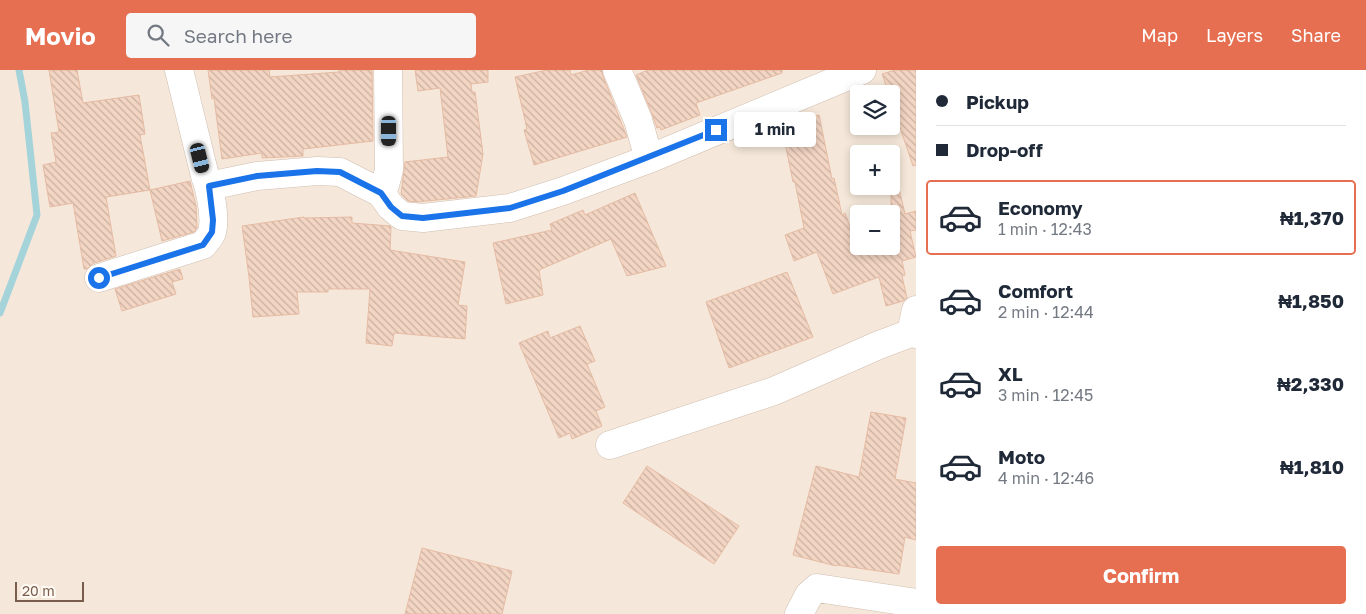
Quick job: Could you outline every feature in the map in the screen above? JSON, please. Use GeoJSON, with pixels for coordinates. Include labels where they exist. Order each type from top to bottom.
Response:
{"type":"FeatureCollection","features":[{"type":"Feature","properties":{"kind":"street"},"geometry":{"type":"LineString","coordinates":[[99,278],[203,245],[212,232],[213,220],[209,186],[179,70]]}},
{"type":"Feature","properties":{"kind":"street"},"geometry":{"type":"LineString","coordinates":[[617,70],[638,120],[648,158]]}},
{"type":"Feature","properties":{"kind":"street"},"geometry":{"type":"LineString","coordinates":[[209,186],[257,176],[317,171],[340,172],[381,193],[391,207],[402,216],[423,218],[510,208],[563,191],[648,158],[862,70]]}},
{"type":"Feature","properties":{"kind":"street"},"geometry":{"type":"LineString","coordinates":[[381,193],[386,185],[389,170],[389,71]]}},
{"type":"Feature","properties":{"kind":"street"},"geometry":{"type":"LineString","coordinates":[[610,445],[774,391],[879,345],[914,326]]}},
{"type":"Feature","properties":{"kind":"street"},"geometry":{"type":"LineString","coordinates":[[799,614],[808,595],[817,588],[916,603]]}},
{"type":"Feature","properties":{"kind":"shaded area"},"geometry":{"type":"Polygon","coordinates":[[[0,70],[916,70],[916,614],[0,614],[0,70]]]}},
{"type":"Feature","properties":{"kind":"building"},"geometry":{"type":"Polygon","coordinates":[[[49,70],[77,70],[83,103],[139,95],[145,134],[140,135],[150,190],[106,197],[116,256],[94,263],[87,269],[84,269],[73,203],[50,207],[43,165],[56,162],[51,133],[59,132],[49,70]]]}},
{"type":"Feature","properties":{"kind":"building"},"geometry":{"type":"Polygon","coordinates":[[[208,70],[269,70],[270,77],[339,72],[339,70],[372,70],[373,141],[303,149],[303,156],[262,158],[262,153],[222,159],[214,98],[212,99],[208,70]]]}},
{"type":"Feature","properties":{"kind":"building"},"geometry":{"type":"Polygon","coordinates":[[[415,70],[488,70],[488,82],[471,84],[472,92],[475,92],[483,154],[476,196],[417,202],[408,201],[401,194],[405,162],[448,157],[440,88],[418,91],[415,70]]]}},
{"type":"Feature","properties":{"kind":"building"},"geometry":{"type":"Polygon","coordinates":[[[547,70],[570,70],[571,75],[589,70],[602,70],[627,137],[534,165],[524,130],[527,129],[515,77],[547,70]]]}},
{"type":"Feature","properties":{"kind":"building"},"geometry":{"type":"Polygon","coordinates":[[[648,70],[782,70],[782,73],[696,103],[700,115],[661,130],[660,127],[657,128],[636,75],[648,70]]]}},
{"type":"Feature","properties":{"kind":"building"},"geometry":{"type":"Polygon","coordinates":[[[895,70],[916,70],[916,165],[913,166],[900,128],[900,85],[886,85],[882,74],[895,70]]]}},
{"type":"Feature","properties":{"kind":"building"},"geometry":{"type":"Polygon","coordinates":[[[819,115],[832,179],[834,178],[842,215],[845,213],[850,227],[850,255],[900,255],[900,205],[891,205],[891,195],[900,195],[900,193],[905,214],[916,211],[916,230],[910,231],[916,257],[902,261],[905,275],[902,276],[907,298],[903,301],[886,306],[879,277],[833,294],[817,252],[794,261],[785,235],[804,228],[781,123],[819,115]]]}},
{"type":"Feature","properties":{"kind":"building"},"geometry":{"type":"Polygon","coordinates":[[[190,181],[196,206],[197,228],[194,232],[162,241],[150,190],[190,181]]]}},
{"type":"Feature","properties":{"kind":"building"},"geometry":{"type":"Polygon","coordinates":[[[635,193],[666,266],[627,276],[611,239],[539,270],[543,295],[506,304],[493,243],[552,230],[550,224],[583,210],[585,215],[635,193]]]}},
{"type":"Feature","properties":{"kind":"building"},"geometry":{"type":"Polygon","coordinates":[[[304,217],[352,217],[352,223],[390,226],[390,250],[465,262],[458,305],[467,306],[465,339],[394,333],[392,346],[366,343],[370,289],[328,289],[328,292],[297,292],[299,314],[253,317],[242,226],[304,217]]]}},
{"type":"Feature","properties":{"kind":"building"},"geometry":{"type":"Polygon","coordinates":[[[180,269],[183,279],[172,282],[176,294],[122,311],[115,289],[180,269]]]}},
{"type":"Feature","properties":{"kind":"building"},"geometry":{"type":"Polygon","coordinates":[[[787,272],[813,337],[729,368],[706,302],[787,272]]]}},
{"type":"Feature","properties":{"kind":"building"},"geometry":{"type":"Polygon","coordinates":[[[580,326],[595,361],[587,364],[605,407],[596,411],[602,426],[572,439],[570,433],[559,438],[519,343],[548,331],[550,338],[580,326]]]}},
{"type":"Feature","properties":{"kind":"building"},"geometry":{"type":"Polygon","coordinates":[[[871,412],[906,418],[895,479],[916,483],[916,540],[905,537],[899,574],[836,566],[793,555],[816,466],[859,477],[871,412]]]}},
{"type":"Feature","properties":{"kind":"building"},"geometry":{"type":"Polygon","coordinates":[[[647,466],[739,526],[714,564],[623,503],[647,466]]]}},
{"type":"Feature","properties":{"kind":"building"},"geometry":{"type":"Polygon","coordinates":[[[422,548],[512,571],[502,614],[405,614],[422,548]]]}},
{"type":"Feature","properties":{"kind":"waterway"},"geometry":{"type":"LineString","coordinates":[[0,313],[37,215],[25,102],[19,70]]}},
{"type":"Feature","properties":{"kind":"route"},"geometry":{"type":"LineString","coordinates":[[99,278],[203,245],[212,232],[213,220],[209,186],[257,176],[317,171],[340,172],[381,193],[391,207],[402,216],[423,218],[510,208],[563,191],[716,130]]}}]}
